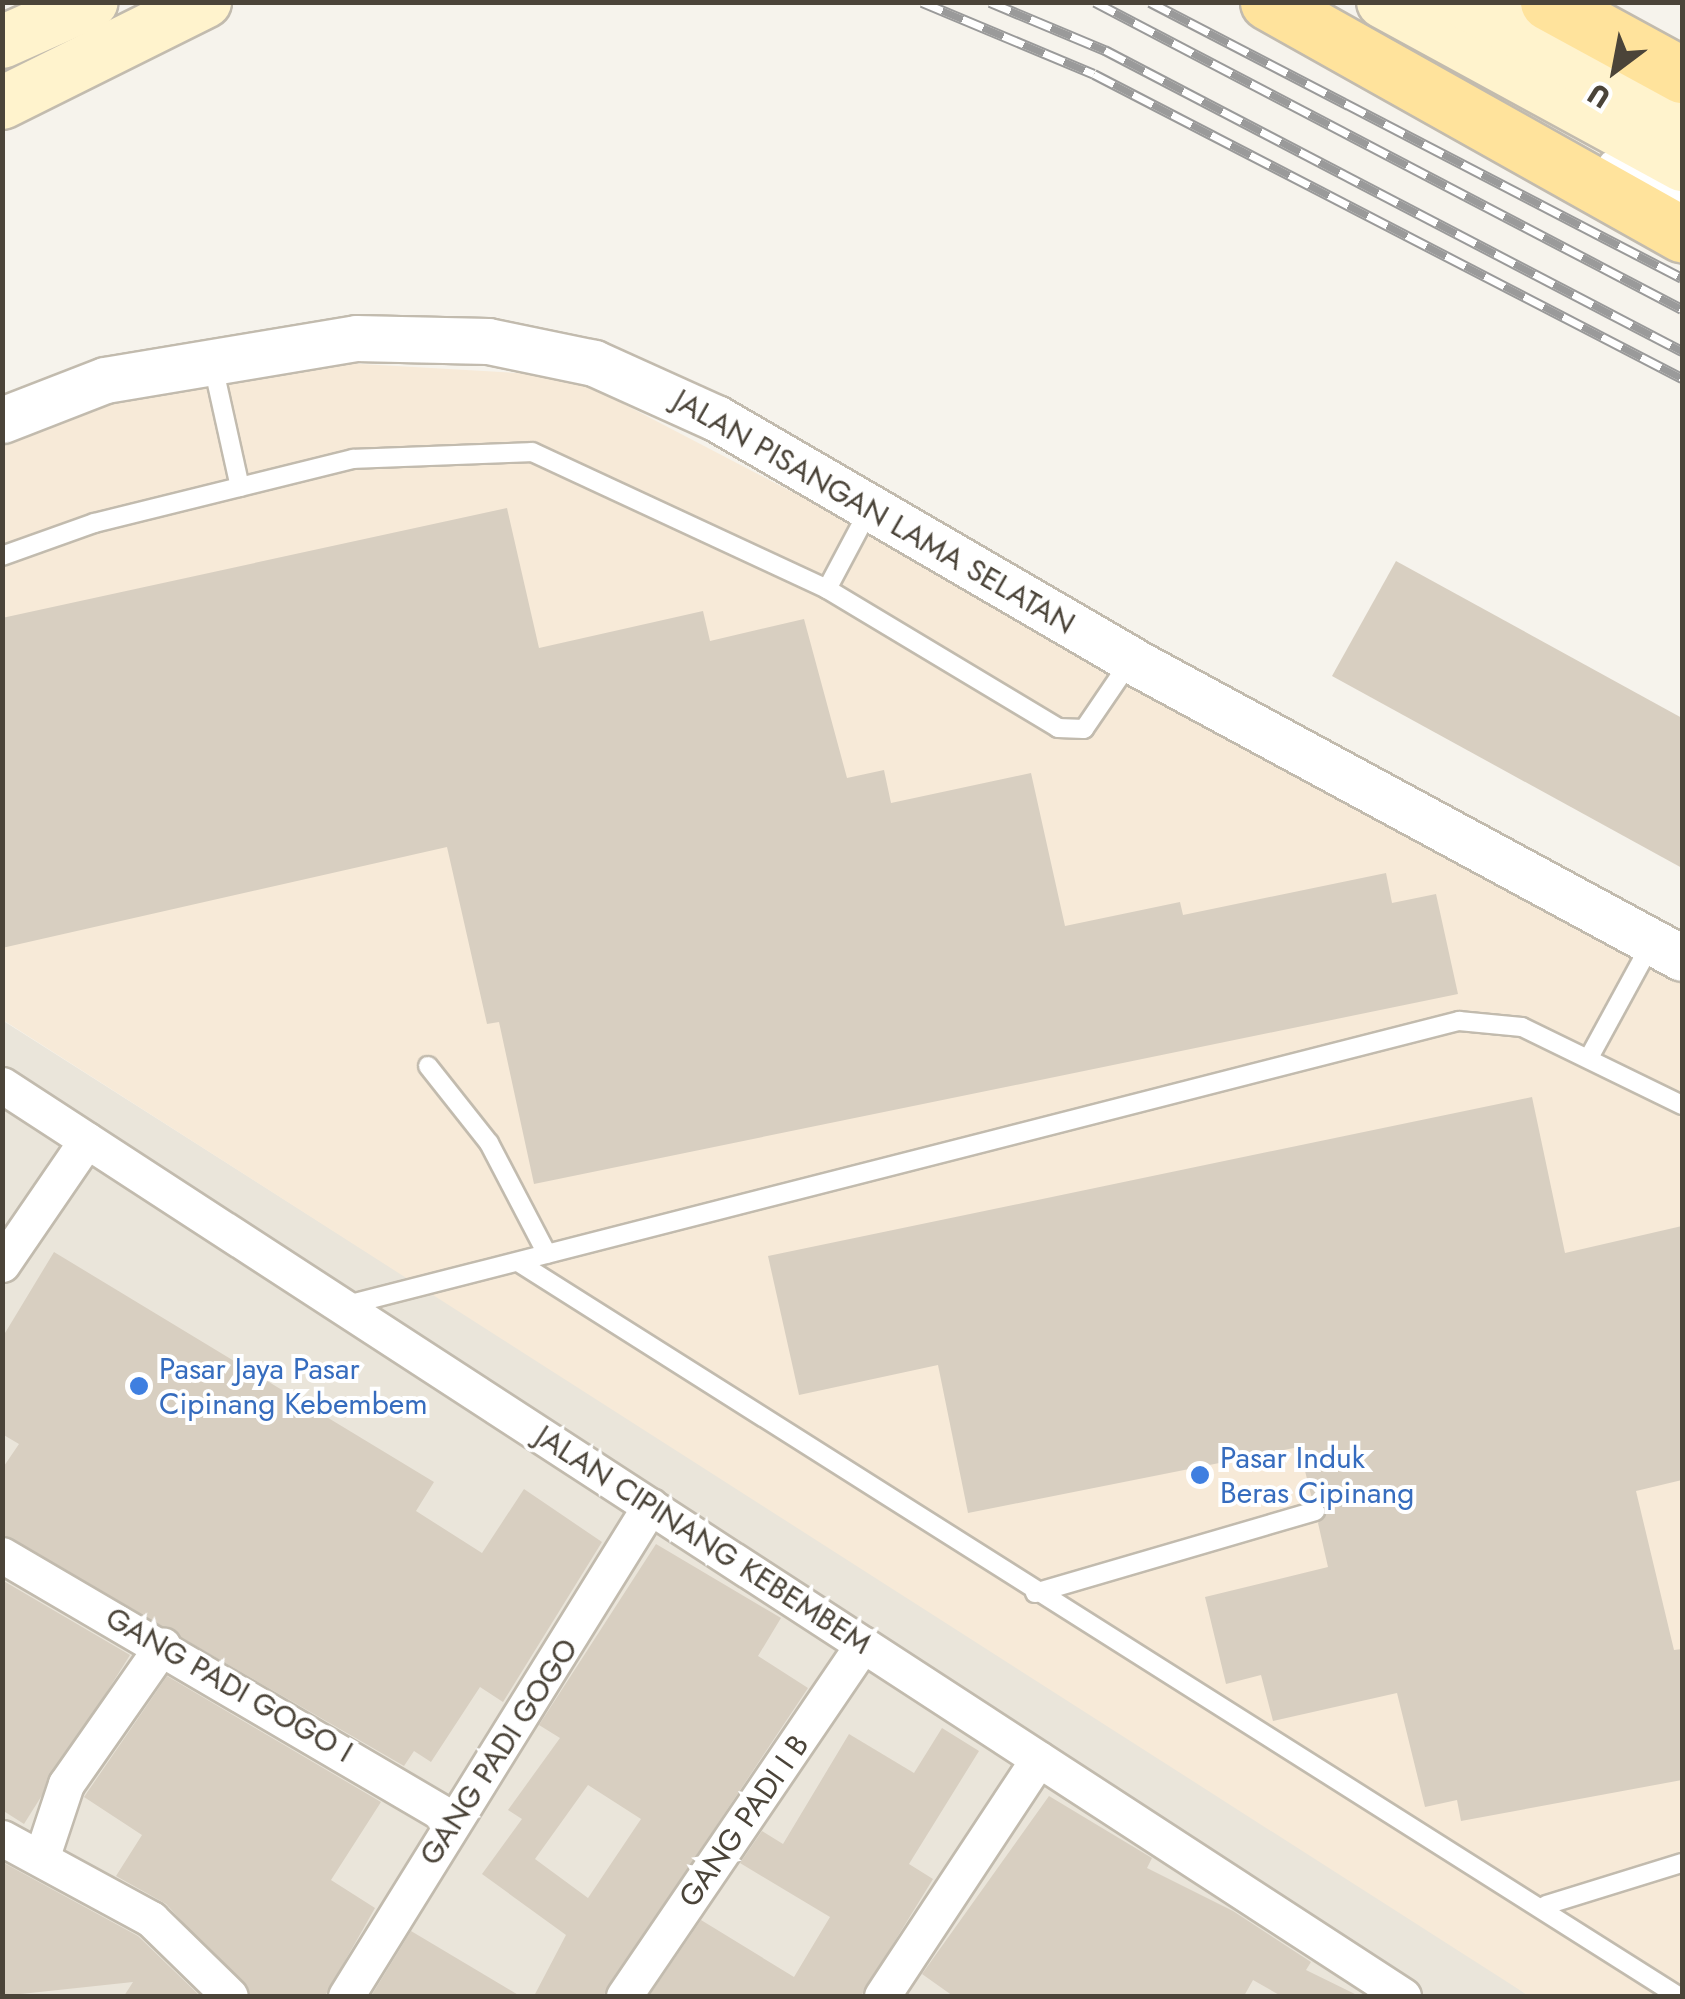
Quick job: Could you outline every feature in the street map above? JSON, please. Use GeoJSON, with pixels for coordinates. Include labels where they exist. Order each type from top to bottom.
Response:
{"type":"FeatureCollection","features":[{"type":"Feature","properties":{"kind":"main road"},"geometry":{"type":"LineString","coordinates":[[2,42],[92,2]]}},
{"type":"Feature","properties":{"kind":"main road"},"geometry":{"type":"LineString","coordinates":[[2,70],[149,2]]}},
{"type":"Feature","properties":{"kind":"main road"},"geometry":{"type":"LineString","coordinates":[[2,104],[205,2]]}},
{"type":"Feature","properties":{"kind":"main road"},"geometry":{"type":"LineString","coordinates":[[1268,2],[1682,234]]}},
{"type":"Feature","properties":{"kind":"main road"},"geometry":{"type":"LineString","coordinates":[[1384,2],[1682,165]]}},
{"type":"Feature","properties":{"kind":"main road"},"geometry":{"type":"LineString","coordinates":[[1464,2],[1682,123]]}},
{"type":"Feature","properties":{"kind":"main road"},"geometry":{"type":"LineString","coordinates":[[1548,2],[1682,75]]}},
{"type":"Feature","properties":{"kind":"street","name":"JALAN PISANGAN LAMA SELATAN"},"geometry":{"type":"LineString","coordinates":[[2,420],[105,380],[212,360],[388,336],[543,350],[656,387],[1132,660],[1668,950]]}},
{"type":"Feature","properties":{"kind":"street","name":"JALAN CIPINANG KEBEMBEM"},"geometry":{"type":"LineString","coordinates":[[2,1085],[1403,1996]]}},
{"type":"Feature","properties":{"kind":"street"},"geometry":{"type":"LineString","coordinates":[[2,1264],[87,1140]]}},
{"type":"Feature","properties":{"kind":"street","name":"GANG PADI GOGO"},"geometry":{"type":"LineString","coordinates":[[346,1996],[650,1506]]}},
{"type":"Feature","properties":{"kind":"street","name":"GANG PADI GOGO I"},"geometry":{"type":"LineString","coordinates":[[2,1555],[162,1645],[454,1820]]}},
{"type":"Feature","properties":{"kind":"street","name":"GANG PADI I B"},"geometry":{"type":"LineString","coordinates":[[624,1996],[863,1644]]}},
{"type":"Feature","properties":{"kind":"street"},"geometry":{"type":"LineString","coordinates":[[42,1856],[66,1784],[162,1645]]}},
{"type":"Feature","properties":{"kind":"street"},"geometry":{"type":"LineString","coordinates":[[882,1996],[1038,1759]]}},
{"type":"Feature","properties":{"kind":"street"},"geometry":{"type":"LineString","coordinates":[[2,1838],[42,1856],[150,1920],[230,1996]]}},
{"type":"Feature","properties":{"kind":"lane"},"geometry":{"type":"LineString","coordinates":[[1595,154],[1682,202]]}},
{"type":"Feature","properties":{"kind":"lane"},"geometry":{"type":"LineString","coordinates":[[212,360],[240,487]]}},
{"type":"Feature","properties":{"kind":"lane"},"geometry":{"type":"LineString","coordinates":[[2,556],[240,487],[353,460],[532,452],[827,589],[1073,732],[1084,729],[1132,660]]}},
{"type":"Feature","properties":{"kind":"lane"},"geometry":{"type":"LineString","coordinates":[[827,589],[869,510]]}},
{"type":"Feature","properties":{"kind":"lane"},"geometry":{"type":"LineString","coordinates":[[1592,1054],[1668,950]]}},
{"type":"Feature","properties":{"kind":"lane"},"geometry":{"type":"LineString","coordinates":[[343,1306],[1459,1021],[1522,1027],[1592,1054],[1682,1105]]}},
{"type":"Feature","properties":{"kind":"lane"},"geometry":{"type":"LineString","coordinates":[[428,1066],[489,1143],[548,1254]]}},
{"type":"Feature","properties":{"kind":"lane"},"geometry":{"type":"LineString","coordinates":[[518,1262],[1034,1593],[1546,1905],[1678,1996]]}},
{"type":"Feature","properties":{"kind":"lane"},"geometry":{"type":"LineString","coordinates":[[1034,1593],[1315,1511]]}},
{"type":"Feature","properties":{"kind":"lane"},"geometry":{"type":"LineString","coordinates":[[1546,1905],[1682,1863]]}},
{"type":"Feature","properties":{"kind":"shaded area","name":"Pasar Induk Beras Cipinang"},"geometry":{"type":"Polygon","coordinates":[[[343,363],[570,376],[1682,957],[1682,1996],[1529,1996],[3,1020],[2,413],[343,363]]]}},
{"type":"Feature","properties":{"kind":"shaded area"},"geometry":{"type":"Polygon","coordinates":[[[2,1020],[1433,1930],[1529,1996],[3,1996],[2,1020]]]}},
{"type":"Feature","properties":{"kind":"building"},"geometry":{"type":"Polygon","coordinates":[[[507,508],[539,648],[703,611],[710,641],[804,619],[847,778],[884,770],[891,803],[1031,773],[1065,926],[1180,902],[1183,915],[1386,873],[1392,903],[1436,894],[1458,994],[534,1184],[499,1022],[487,1024],[447,847],[2,948],[2,618],[507,508]]]}},
{"type":"Feature","properties":{"kind":"building"},"geometry":{"type":"Polygon","coordinates":[[[1396,561],[1682,718],[1682,868],[1332,676],[1396,561]]]}},
{"type":"Feature","properties":{"kind":"building"},"geometry":{"type":"Polygon","coordinates":[[[1532,1097],[1565,1253],[1682,1226],[1682,1480],[1636,1491],[1674,1650],[1682,1649],[1682,1780],[1461,1821],[1457,1800],[1425,1807],[1397,1693],[1273,1721],[1261,1675],[1226,1684],[1205,1597],[1328,1567],[1318,1523],[1327,1508],[1312,1499],[1299,1447],[968,1513],[938,1365],[799,1395],[768,1256],[1532,1097]]]}},
{"type":"Feature","properties":{"kind":"building"},"geometry":{"type":"Polygon","coordinates":[[[54,1252],[434,1482],[416,1511],[482,1553],[524,1489],[602,1542],[503,1702],[480,1687],[431,1762],[414,1751],[404,1766],[2,1534],[2,1469],[19,1444],[2,1434],[2,1338],[54,1252]]]}},
{"type":"Feature","properties":{"kind":"building"},"geometry":{"type":"Polygon","coordinates":[[[656,1544],[781,1618],[758,1656],[808,1688],[603,1996],[534,1996],[566,1935],[482,1874],[522,1819],[508,1810],[560,1738],[539,1725],[656,1544]],[[588,1785],[535,1859],[588,1898],[641,1819],[588,1785]]]}},
{"type":"Feature","properties":{"kind":"building"},"geometry":{"type":"Polygon","coordinates":[[[2,1580],[130,1655],[24,1824],[2,1810],[2,1580]]]}},
{"type":"Feature","properties":{"kind":"building"},"geometry":{"type":"Polygon","coordinates":[[[167,1676],[381,1802],[331,1880],[375,1908],[325,1996],[251,1996],[166,1904],[116,1876],[142,1835],[84,1797],[167,1676]]]}},
{"type":"Feature","properties":{"kind":"building"},"geometry":{"type":"Polygon","coordinates":[[[942,1728],[979,1751],[909,1864],[933,1879],[861,1996],[649,1996],[701,1920],[794,1977],[830,1917],[740,1863],[762,1831],[783,1844],[849,1734],[914,1773],[942,1728]]]}},
{"type":"Feature","properties":{"kind":"building"},"geometry":{"type":"Polygon","coordinates":[[[1049,1796],[1152,1858],[1147,1868],[1233,1911],[1311,1962],[1306,1970],[1359,1996],[1281,1996],[1253,1980],[1244,1996],[953,1996],[922,1974],[1049,1796]]]}},
{"type":"Feature","properties":{"kind":"building"},"geometry":{"type":"Polygon","coordinates":[[[4,1863],[138,1936],[200,1996],[124,1996],[133,1982],[2,1996],[4,1863]]]}},
{"type":"Feature","properties":{"kind":"building"},"geometry":{"type":"Polygon","coordinates":[[[411,1931],[520,1996],[371,1996],[411,1931]]]}},
{"type":"Feature","properties":{"kind":"railway"},"geometry":{"type":"LineString","coordinates":[[922,2],[1094,74],[1682,378]]}},
{"type":"Feature","properties":{"kind":"railway"},"geometry":{"type":"LineString","coordinates":[[990,2],[1105,50],[1682,351]]}},
{"type":"Feature","properties":{"kind":"railway"},"geometry":{"type":"LineString","coordinates":[[1095,2],[1682,309]]}},
{"type":"Feature","properties":{"kind":"railway"},"geometry":{"type":"LineString","coordinates":[[1150,2],[1682,278]]}},
{"type":"Feature","properties":{"kind":"place","name":"Pasar Jaya Pasar Cipinang Kebembem"},"geometry":{"type":"Point","coordinates":[139,1386]}},
{"type":"Feature","properties":{"kind":"place","name":"Pasar Induk Beras Cipinang"},"geometry":{"type":"Point","coordinates":[1200,1475]}}]}
